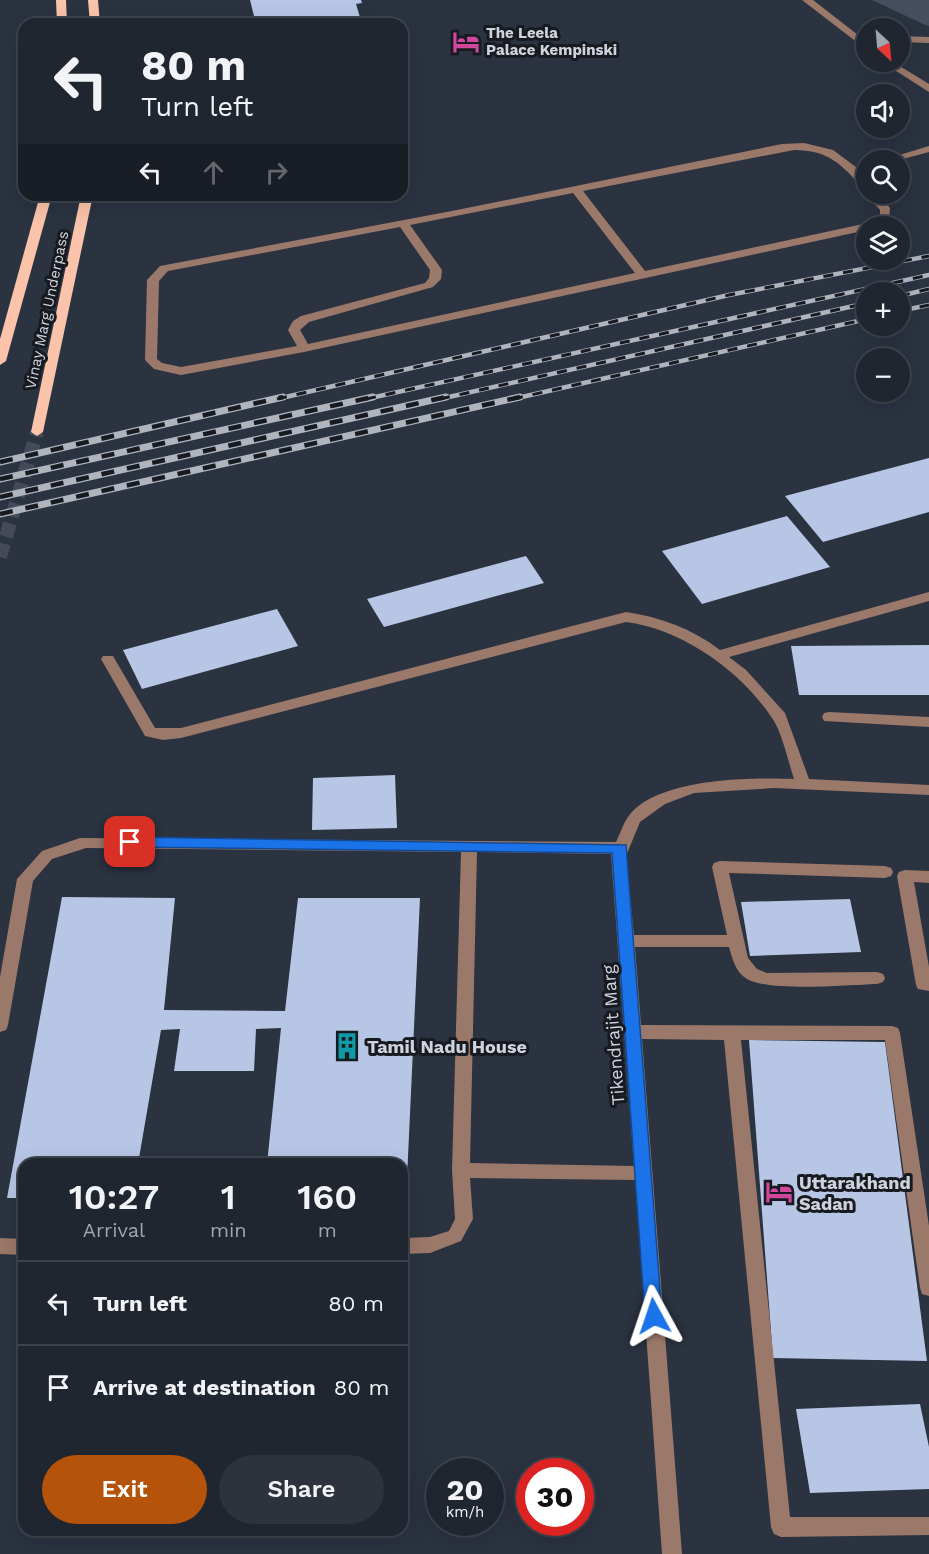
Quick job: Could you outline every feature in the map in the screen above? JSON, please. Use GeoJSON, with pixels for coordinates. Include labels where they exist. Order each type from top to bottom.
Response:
{"type":"FeatureCollection","features":[{"type":"Feature","properties":{"kind":"main road"},"geometry":{"type":"LineString","coordinates":[[61,0],[62,18]]}},
{"type":"Feature","properties":{"kind":"main road"},"geometry":{"type":"LineString","coordinates":[[93,0],[94,18]]}},
{"type":"Feature","properties":{"kind":"main road","name":"Vinay Marg Underpass"},"geometry":{"type":"LineString","coordinates":[[0,361],[44,201]]}},
{"type":"Feature","properties":{"kind":"main road","name":"Vinay Marg Underpass"},"geometry":{"type":"LineString","coordinates":[[37,432],[86,201]]}},
{"type":"Feature","properties":{"kind":"street"},"geometry":{"type":"LineString","coordinates":[[807,0],[856,37]]}},
{"type":"Feature","properties":{"kind":"street"},"geometry":{"type":"LineString","coordinates":[[910,39],[929,40]]}},
{"type":"Feature","properties":{"kind":"street"},"geometry":{"type":"LineString","coordinates":[[903,72],[929,89]]}},
{"type":"Feature","properties":{"kind":"street"},"geometry":{"type":"LineString","coordinates":[[856,173],[839,156],[825,148],[782,147],[164,268],[153,280],[151,360],[158,366],[181,371],[194,370],[856,229]]}},
{"type":"Feature","properties":{"kind":"street"},"geometry":{"type":"LineString","coordinates":[[910,154],[929,148]]}},
{"type":"Feature","properties":{"kind":"street"},"geometry":{"type":"LineString","coordinates":[[576,189],[642,275]]}},
{"type":"Feature","properties":{"kind":"street"},"geometry":{"type":"LineString","coordinates":[[304,348],[294,330],[297,324],[305,319],[418,290],[435,279],[436,270],[403,223]]}},
{"type":"Feature","properties":{"kind":"street"},"geometry":{"type":"LineString","coordinates":[[717,655],[929,596]]}},
{"type":"Feature","properties":{"kind":"street"},"geometry":{"type":"LineString","coordinates":[[108,659],[150,732],[163,735],[181,733],[626,617],[650,620],[699,641],[741,673],[780,717],[804,784]]}},
{"type":"Feature","properties":{"kind":"street"},"geometry":{"type":"LineString","coordinates":[[829,717],[929,722]]}},
{"type":"Feature","properties":{"kind":"street","name":"Tikendrajit Marg"},"geometry":{"type":"LineString","coordinates":[[672,1554],[642,1173],[627,941],[618,856],[634,819],[660,800],[693,788],[774,783],[929,790]]}},
{"type":"Feature","properties":{"kind":"street"},"geometry":{"type":"LineString","coordinates":[[0,1025],[25,879],[47,855],[85,842],[621,848]]}},
{"type":"Feature","properties":{"kind":"street"},"geometry":{"type":"LineString","coordinates":[[408,1245],[429,1245],[455,1236],[464,1219],[461,1170],[469,846]]}},
{"type":"Feature","properties":{"kind":"street"},"geometry":{"type":"LineString","coordinates":[[877,978],[767,980],[751,974],[740,960],[720,867],[885,872]]}},
{"type":"Feature","properties":{"kind":"street"},"geometry":{"type":"LineString","coordinates":[[929,877],[906,876],[924,985],[929,985]]}},
{"type":"Feature","properties":{"kind":"street"},"geometry":{"type":"LineString","coordinates":[[627,941],[736,941]]}},
{"type":"Feature","properties":{"kind":"street"},"geometry":{"type":"LineString","coordinates":[[633,1032],[892,1033],[929,1288]]}},
{"type":"Feature","properties":{"kind":"street"},"geometry":{"type":"LineString","coordinates":[[732,1033],[781,1527],[929,1526]]}},
{"type":"Feature","properties":{"kind":"street"},"geometry":{"type":"LineString","coordinates":[[461,1170],[642,1173]]}},
{"type":"Feature","properties":{"kind":"street"},"geometry":{"type":"LineString","coordinates":[[0,1246],[18,1247]]}},
{"type":"Feature","properties":{"kind":"shaded area"},"geometry":{"type":"Polygon","coordinates":[[[872,0],[929,0],[929,26],[923,24],[872,0]]]}},
{"type":"Feature","properties":{"kind":"building"},"geometry":{"type":"Polygon","coordinates":[[[250,0],[361,0],[362,3],[356,4],[360,18],[254,18],[250,0]]]}},
{"type":"Feature","properties":{"kind":"building"},"geometry":{"type":"Polygon","coordinates":[[[929,458],[929,512],[823,542],[785,496],[929,458]]]}},
{"type":"Feature","properties":{"kind":"building"},"geometry":{"type":"Polygon","coordinates":[[[787,516],[830,567],[702,604],[662,551],[787,516]]]}},
{"type":"Feature","properties":{"kind":"building"},"geometry":{"type":"Polygon","coordinates":[[[526,556],[544,583],[384,627],[367,599],[526,556]]]}},
{"type":"Feature","properties":{"kind":"building"},"geometry":{"type":"Polygon","coordinates":[[[277,609],[298,646],[142,689],[123,650],[277,609]]]}},
{"type":"Feature","properties":{"kind":"building"},"geometry":{"type":"Polygon","coordinates":[[[929,645],[929,695],[799,695],[791,646],[929,645]]]}},
{"type":"Feature","properties":{"kind":"building"},"geometry":{"type":"Polygon","coordinates":[[[395,775],[397,828],[312,830],[313,778],[395,775]]]}},
{"type":"Feature","properties":{"kind":"building","name":"Tamil Nadu House"},"geometry":{"type":"Polygon","coordinates":[[[62,897],[175,898],[164,1010],[285,1011],[298,898],[420,898],[408,1158],[268,1158],[281,1028],[256,1029],[254,1071],[174,1071],[180,1029],[161,1030],[139,1158],[18,1158],[18,1198],[7,1198],[62,897]]]}},
{"type":"Feature","properties":{"kind":"building"},"geometry":{"type":"Polygon","coordinates":[[[850,899],[861,952],[750,956],[741,902],[850,899]]]}},
{"type":"Feature","properties":{"kind":"building"},"geometry":{"type":"Polygon","coordinates":[[[749,1040],[885,1042],[927,1361],[773,1358],[749,1040]]]}},
{"type":"Feature","properties":{"kind":"building"},"geometry":{"type":"Polygon","coordinates":[[[920,1404],[929,1447],[929,1489],[810,1493],[796,1409],[920,1404]]]}},
{"type":"Feature","properties":{"kind":"tunnel"},"geometry":{"type":"LineString","coordinates":[[0,557],[37,432]]}},
{"type":"Feature","properties":{"kind":"railway"},"geometry":{"type":"LineString","coordinates":[[277,399],[729,295],[929,256]]}},
{"type":"Feature","properties":{"kind":"railway"},"geometry":{"type":"LineString","coordinates":[[366,399],[929,275]]}},
{"type":"Feature","properties":{"kind":"railway"},"geometry":{"type":"LineString","coordinates":[[910,294],[929,289]]}},
{"type":"Feature","properties":{"kind":"railway"},"geometry":{"type":"LineString","coordinates":[[440,399],[856,305]]}},
{"type":"Feature","properties":{"kind":"railway"},"geometry":{"type":"LineString","coordinates":[[910,309],[929,305]]}},
{"type":"Feature","properties":{"kind":"railway"},"geometry":{"type":"LineString","coordinates":[[513,399],[856,321]]}},
{"type":"Feature","properties":{"kind":"railway"},"geometry":{"type":"LineString","coordinates":[[0,462],[283,397]]}},
{"type":"Feature","properties":{"kind":"railway"},"geometry":{"type":"LineString","coordinates":[[0,479],[373,397]]}},
{"type":"Feature","properties":{"kind":"railway"},"geometry":{"type":"LineString","coordinates":[[0,497],[446,397]]}},
{"type":"Feature","properties":{"kind":"railway"},"geometry":{"type":"LineString","coordinates":[[0,514],[520,397]]}},
{"type":"Feature","properties":{"kind":"place","name":"The Leela Palace Kempinski"},"geometry":{"type":"Point","coordinates":[466,42]}},
{"type":"Feature","properties":{"kind":"place","name":"Tamil Nadu House"},"geometry":{"type":"Point","coordinates":[347,1046]}},
{"type":"Feature","properties":{"kind":"place","name":"Uttarakhand Sadan"},"geometry":{"type":"Point","coordinates":[779,1192]}},
{"type":"Feature","properties":{"kind":"route"},"geometry":{"type":"LineString","coordinates":[[130,842],[621,848],[618,856],[626,934],[654,1316]]}}]}
